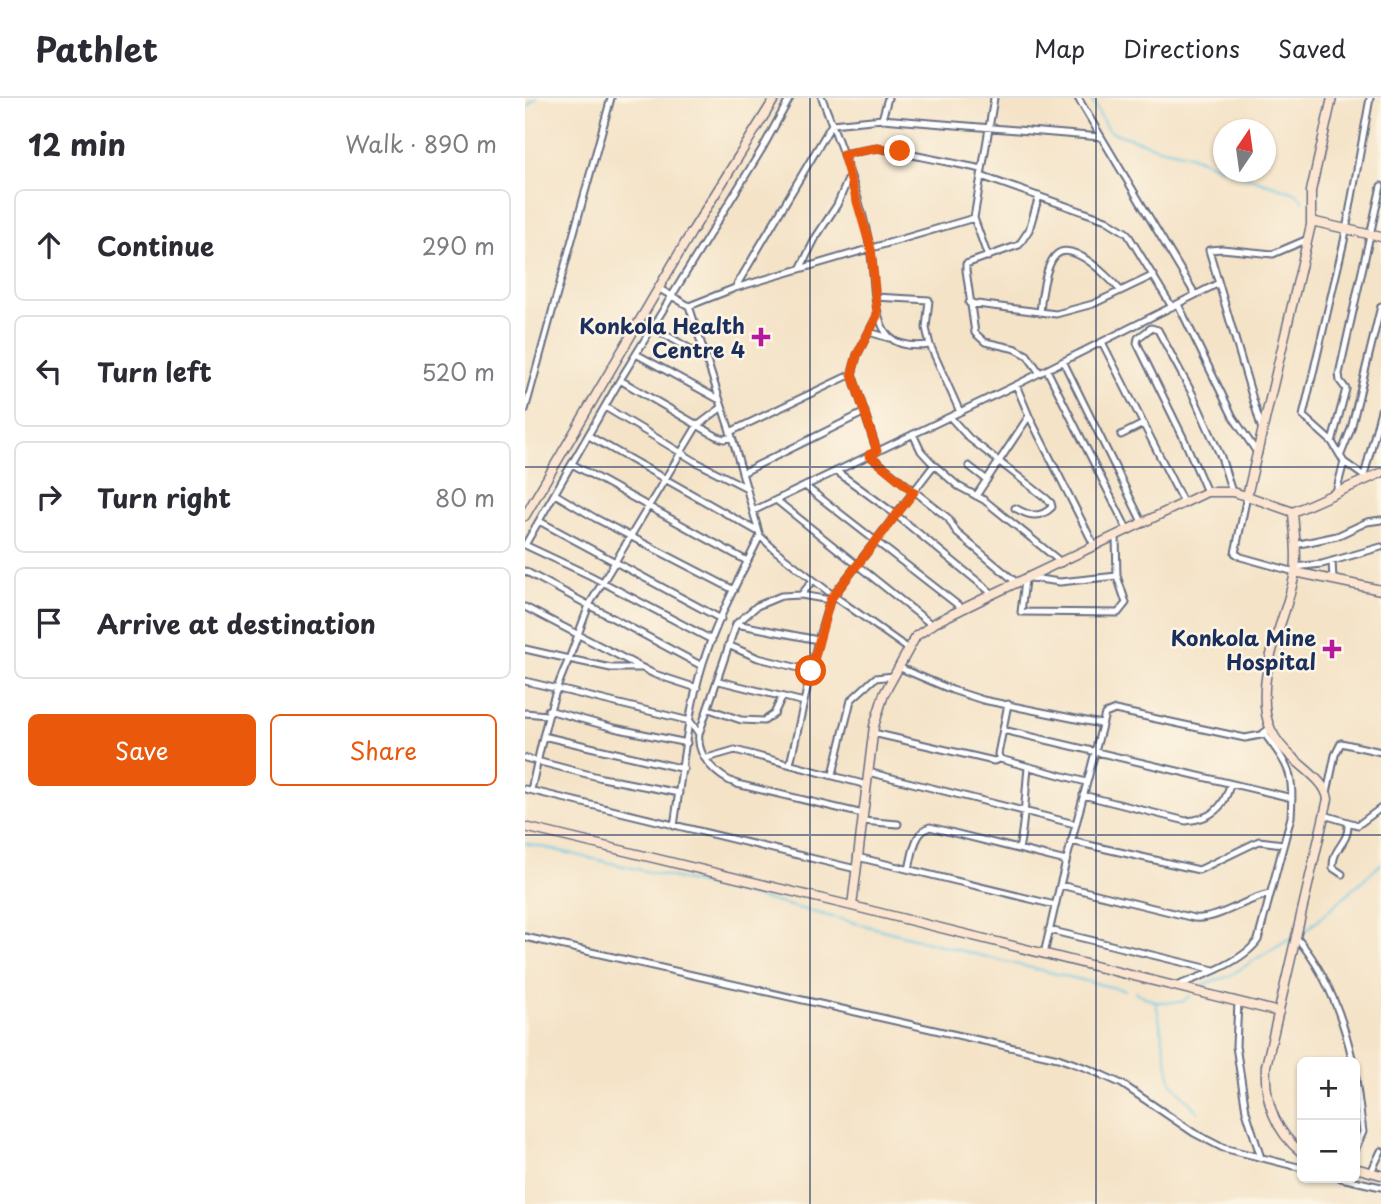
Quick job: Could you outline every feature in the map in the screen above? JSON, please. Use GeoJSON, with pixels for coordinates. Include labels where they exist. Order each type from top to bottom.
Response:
{"type":"FeatureCollection","features":[{"type":"Feature","properties":{"kind":"street"},"geometry":{"type":"LineString","coordinates":[[525,410],[611,98]]}},
{"type":"Feature","properties":{"kind":"street"},"geometry":{"type":"LineString","coordinates":[[525,516],[775,98]]}},
{"type":"Feature","properties":{"kind":"street"},"geometry":{"type":"LineString","coordinates":[[712,640],[603,582],[525,545],[620,380],[762,149],[790,98]]}},
{"type":"Feature","properties":{"kind":"street"},"geometry":{"type":"LineString","coordinates":[[823,98],[871,249],[877,316],[889,338]]}},
{"type":"Feature","properties":{"kind":"street"},"geometry":{"type":"LineString","coordinates":[[882,119],[888,98]]}},
{"type":"Feature","properties":{"kind":"street"},"geometry":{"type":"LineString","coordinates":[[988,257],[974,218],[994,98]]}},
{"type":"Feature","properties":{"kind":"street"},"geometry":{"type":"LineString","coordinates":[[1079,98],[1195,294]]}},
{"type":"Feature","properties":{"kind":"street"},"geometry":{"type":"LineString","coordinates":[[1332,98],[1311,191],[1308,239],[1235,552],[1241,557],[1381,590]]}},
{"type":"Feature","properties":{"kind":"street"},"geometry":{"type":"LineString","coordinates":[[1336,492],[1343,462],[1341,454],[1332,442],[1303,416],[1327,319],[1370,98]]}},
{"type":"Feature","properties":{"kind":"street"},"geometry":{"type":"LineString","coordinates":[[832,124],[882,119],[1101,137]]}},
{"type":"Feature","properties":{"kind":"street"},"geometry":{"type":"LineString","coordinates":[[735,288],[832,124]]}},
{"type":"Feature","properties":{"kind":"street"},"geometry":{"type":"LineString","coordinates":[[843,154],[878,148],[981,173],[1120,227],[1127,233],[1175,305],[1233,418],[1258,454]]}},
{"type":"Feature","properties":{"kind":"street"},"geometry":{"type":"LineString","coordinates":[[800,269],[816,237],[837,205],[849,177]]}},
{"type":"Feature","properties":{"kind":"street"},"geometry":{"type":"LineString","coordinates":[[1332,442],[1346,389],[1339,374],[1381,186]]}},
{"type":"Feature","properties":{"kind":"street"},"geometry":{"type":"LineString","coordinates":[[1039,196],[1025,239],[1019,245],[966,264],[969,303],[978,338],[993,345],[1022,352],[1031,359],[1040,373]]}},
{"type":"Feature","properties":{"kind":"street"},"geometry":{"type":"LineString","coordinates":[[689,306],[735,288],[974,218]]}},
{"type":"Feature","properties":{"kind":"street"},"geometry":{"type":"LineString","coordinates":[[1311,221],[1381,237]]}},
{"type":"Feature","properties":{"kind":"street"},"geometry":{"type":"LineString","coordinates":[[1262,433],[1208,253],[1211,248],[1273,254],[1308,239]]}},
{"type":"Feature","properties":{"kind":"street"},"geometry":{"type":"LineString","coordinates":[[1040,313],[1041,298],[1051,265],[1056,255],[1061,252],[1094,263],[1120,290]]}},
{"type":"Feature","properties":{"kind":"street"},"geometry":{"type":"LineString","coordinates":[[969,303],[1056,314],[1082,308],[1154,275]]}},
{"type":"Feature","properties":{"kind":"street"},"geometry":{"type":"LineString","coordinates":[[753,511],[1047,370],[1217,284]]}},
{"type":"Feature","properties":{"kind":"street"},"geometry":{"type":"LineString","coordinates":[[659,288],[689,306],[731,434],[758,534],[702,666],[690,721],[674,826]]}},
{"type":"Feature","properties":{"kind":"street"},"geometry":{"type":"LineString","coordinates":[[875,297],[929,300],[925,325],[930,345],[960,412]]}},
{"type":"Feature","properties":{"kind":"street"},"geometry":{"type":"LineString","coordinates":[[1341,454],[1351,429],[1381,306]]}},
{"type":"Feature","properties":{"kind":"street"},"geometry":{"type":"LineString","coordinates":[[877,316],[857,355],[852,374],[877,451]]}},
{"type":"Feature","properties":{"kind":"street"},"geometry":{"type":"LineString","coordinates":[[652,327],[705,358]]}},
{"type":"Feature","properties":{"kind":"street"},"geometry":{"type":"LineString","coordinates":[[1207,492],[1137,343],[1138,338],[1151,328],[1158,330],[1184,374],[1221,457],[1232,492]]}},
{"type":"Feature","properties":{"kind":"street"},"geometry":{"type":"LineString","coordinates":[[869,332],[911,347],[930,345]]}},
{"type":"Feature","properties":{"kind":"street"},"geometry":{"type":"LineString","coordinates":[[1102,342],[1184,504]]}},
{"type":"Feature","properties":{"kind":"street"},"geometry":{"type":"LineString","coordinates":[[636,354],[719,399]]}},
{"type":"Feature","properties":{"kind":"street"},"geometry":{"type":"LineString","coordinates":[[1063,361],[1143,524]]}},
{"type":"Feature","properties":{"kind":"street"},"geometry":{"type":"LineString","coordinates":[[1047,370],[1128,531]]}},
{"type":"Feature","properties":{"kind":"street"},"geometry":{"type":"LineString","coordinates":[[620,380],[724,439],[852,374]]}},
{"type":"Feature","properties":{"kind":"street"},"geometry":{"type":"LineString","coordinates":[[1016,385],[1095,547]]}},
{"type":"Feature","properties":{"kind":"street"},"geometry":{"type":"LineString","coordinates":[[605,407],[681,453],[747,488]]}},
{"type":"Feature","properties":{"kind":"street"},"geometry":{"type":"LineString","coordinates":[[721,408],[697,426],[589,605],[569,659],[555,687],[528,790],[856,869]]}},
{"type":"Feature","properties":{"kind":"street"},"geometry":{"type":"LineString","coordinates":[[1366,477],[1381,410]]}},
{"type":"Feature","properties":{"kind":"street"},"geometry":{"type":"LineString","coordinates":[[742,473],[865,412]]}},
{"type":"Feature","properties":{"kind":"street"},"geometry":{"type":"LineString","coordinates":[[976,496],[1029,416]]}},
{"type":"Feature","properties":{"kind":"street"},"geometry":{"type":"LineString","coordinates":[[950,417],[969,438],[1047,499],[1052,507],[1038,516],[1016,508]]}},
{"type":"Feature","properties":{"kind":"street"},"geometry":{"type":"LineString","coordinates":[[1121,435],[1143,424]]}},
{"type":"Feature","properties":{"kind":"street"},"geometry":{"type":"LineString","coordinates":[[912,434],[921,452],[958,486],[984,500],[1062,563]]}},
{"type":"Feature","properties":{"kind":"street"},"geometry":{"type":"LineString","coordinates":[[589,436],[758,534],[832,598],[907,648]]}},
{"type":"Feature","properties":{"kind":"street"},"geometry":{"type":"LineString","coordinates":[[869,455],[948,518],[957,533],[1024,581],[1060,582],[1117,576]]}},
{"type":"Feature","properties":{"kind":"street"},"geometry":{"type":"LineString","coordinates":[[1343,462],[1366,477]]}},
{"type":"Feature","properties":{"kind":"street"},"geometry":{"type":"LineString","coordinates":[[572,464],[747,561]]}},
{"type":"Feature","properties":{"kind":"street"},"geometry":{"type":"LineString","coordinates":[[790,764],[818,640],[832,598],[934,465]]}},
{"type":"Feature","properties":{"kind":"street"},"geometry":{"type":"LineString","coordinates":[[969,466],[987,480]]}},
{"type":"Feature","properties":{"kind":"street"},"geometry":{"type":"LineString","coordinates":[[837,471],[895,514],[993,594]]}},
{"type":"Feature","properties":{"kind":"street"},"geometry":{"type":"LineString","coordinates":[[852,906],[873,733],[880,706],[907,648],[916,636],[993,594],[1207,492],[1232,492],[1293,512],[1366,477],[1381,473]]}},
{"type":"Feature","properties":{"kind":"street"},"geometry":{"type":"LineString","coordinates":[[805,486],[964,609]]}},
{"type":"Feature","properties":{"kind":"street"},"geometry":{"type":"LineString","coordinates":[[555,494],[734,590]]}},
{"type":"Feature","properties":{"kind":"street"},"geometry":{"type":"LineString","coordinates":[[776,500],[932,625]]}},
{"type":"Feature","properties":{"kind":"street"},"geometry":{"type":"LineString","coordinates":[[1175,986],[1214,970],[1254,946],[1258,940],[1291,817],[1293,782],[1286,763],[1267,731],[1264,700],[1265,682],[1295,570],[1293,512]]}},
{"type":"Feature","properties":{"kind":"street"},"geometry":{"type":"LineString","coordinates":[[1295,545],[1336,536],[1367,522],[1381,520]]}},
{"type":"Feature","properties":{"kind":"street"},"geometry":{"type":"LineString","coordinates":[[539,521],[721,619]]}},
{"type":"Feature","properties":{"kind":"street"},"geometry":{"type":"LineString","coordinates":[[1024,581],[1021,612],[1118,613],[1126,603],[1117,576],[1116,537]]}},
{"type":"Feature","properties":{"kind":"street"},"geometry":{"type":"LineString","coordinates":[[1295,570],[1381,547]]}},
{"type":"Feature","properties":{"kind":"street"},"geometry":{"type":"LineString","coordinates":[[1332,561],[1333,580]]}},
{"type":"Feature","properties":{"kind":"street"},"geometry":{"type":"LineString","coordinates":[[525,571],[702,666]]}},
{"type":"Feature","properties":{"kind":"street"},"geometry":{"type":"LineString","coordinates":[[801,595],[813,580]]}},
{"type":"Feature","properties":{"kind":"street"},"geometry":{"type":"LineString","coordinates":[[832,598],[781,596],[768,600],[736,624],[699,734],[700,749],[716,774],[737,784],[898,824]]}},
{"type":"Feature","properties":{"kind":"street"},"geometry":{"type":"LineString","coordinates":[[525,607],[643,668],[697,688]]}},
{"type":"Feature","properties":{"kind":"street"},"geometry":{"type":"LineString","coordinates":[[736,624],[818,640]]}},
{"type":"Feature","properties":{"kind":"street"},"geometry":{"type":"LineString","coordinates":[[728,645],[758,658],[811,671]]}},
{"type":"Feature","properties":{"kind":"street"},"geometry":{"type":"LineString","coordinates":[[525,649],[611,667],[643,668]]}},
{"type":"Feature","properties":{"kind":"street"},"geometry":{"type":"LineString","coordinates":[[833,774],[851,700],[875,678],[896,672],[967,696],[1101,724]]}},
{"type":"Feature","properties":{"kind":"street"},"geometry":{"type":"LineString","coordinates":[[525,681],[690,721],[699,734]]}},
{"type":"Feature","properties":{"kind":"street"},"geometry":{"type":"LineString","coordinates":[[719,681],[804,702]]}},
{"type":"Feature","properties":{"kind":"street"},"geometry":{"type":"LineString","coordinates":[[709,709],[741,719],[764,722],[774,714],[782,697]]}},
{"type":"Feature","properties":{"kind":"street"},"geometry":{"type":"LineString","coordinates":[[1000,759],[998,754],[1008,704]]}},
{"type":"Feature","properties":{"kind":"street"},"geometry":{"type":"LineString","coordinates":[[1044,954],[1105,714],[1115,710],[1245,738],[1267,731]]}},
{"type":"Feature","properties":{"kind":"street"},"geometry":{"type":"LineString","coordinates":[[525,713],[547,712],[687,743]]}},
{"type":"Feature","properties":{"kind":"street"},"geometry":{"type":"LineString","coordinates":[[1003,730],[1292,798]]}},
{"type":"Feature","properties":{"kind":"street"},"geometry":{"type":"LineString","coordinates":[[1267,731],[1283,750],[1324,786],[1327,793]]}},
{"type":"Feature","properties":{"kind":"street"},"geometry":{"type":"LineString","coordinates":[[688,733],[699,734]]}},
{"type":"Feature","properties":{"kind":"street"},"geometry":{"type":"LineString","coordinates":[[873,733],[982,759],[1000,759],[1086,782]]}},
{"type":"Feature","properties":{"kind":"street"},"geometry":{"type":"LineString","coordinates":[[543,736],[684,768]]}},
{"type":"Feature","properties":{"kind":"street"},"geometry":{"type":"LineString","coordinates":[[1297,1148],[1285,1136],[1273,1116],[1267,1098],[1266,1066],[1324,815],[1335,755],[1341,743],[1381,752]]}},
{"type":"Feature","properties":{"kind":"street"},"geometry":{"type":"LineString","coordinates":[[707,758],[734,750],[867,785]]}},
{"type":"Feature","properties":{"kind":"street"},"geometry":{"type":"LineString","coordinates":[[525,758],[634,785],[679,793]]}},
{"type":"Feature","properties":{"kind":"street"},"geometry":{"type":"LineString","coordinates":[[1019,849],[1025,821],[1028,768]]}},
{"type":"Feature","properties":{"kind":"street"},"geometry":{"type":"LineString","coordinates":[[868,772],[1075,824]]}},
{"type":"Feature","properties":{"kind":"street"},"geometry":{"type":"LineString","coordinates":[[1083,795],[1186,821],[1198,820],[1221,807],[1230,785]]}},
{"type":"Feature","properties":{"kind":"street"},"geometry":{"type":"LineString","coordinates":[[1324,815],[1358,825],[1381,808]]}},
{"type":"Feature","properties":{"kind":"street"},"geometry":{"type":"LineString","coordinates":[[1342,874],[1333,868],[1332,863],[1336,849],[1347,838],[1348,824]]}},
{"type":"Feature","properties":{"kind":"street"},"geometry":{"type":"LineString","coordinates":[[525,827],[1279,1012]]}},
{"type":"Feature","properties":{"kind":"street"},"geometry":{"type":"LineString","coordinates":[[908,869],[919,834],[930,827],[1066,861]]}},
{"type":"Feature","properties":{"kind":"street"},"geometry":{"type":"LineString","coordinates":[[1071,841],[1199,870],[1259,841],[1283,844]]}},
{"type":"Feature","properties":{"kind":"street"},"geometry":{"type":"LineString","coordinates":[[857,857],[1055,905]]}},
{"type":"Feature","properties":{"kind":"street"},"geometry":{"type":"LineString","coordinates":[[1060,885],[1194,918],[1208,919],[1243,901],[1270,894]]}},
{"type":"Feature","properties":{"kind":"street"},"geometry":{"type":"LineString","coordinates":[[1049,930],[1214,970]]}},
{"type":"Feature","properties":{"kind":"street"},"geometry":{"type":"LineString","coordinates":[[525,937],[1058,1058],[1122,1084],[1194,1133],[1223,1147],[1297,1167]]}},
{"type":"Feature","properties":{"kind":"street"},"geometry":{"type":"LineString","coordinates":[[1296,937],[1320,970],[1346,1034],[1352,1057]]}},
{"type":"Feature","properties":{"kind":"street"},"geometry":{"type":"LineString","coordinates":[[1238,1002],[1236,1046],[1246,1111],[1261,1158]]}},
{"type":"Feature","properties":{"kind":"street"},"geometry":{"type":"LineString","coordinates":[[1360,1110],[1363,1132],[1360,1139]]}},
{"type":"Feature","properties":{"kind":"street"},"geometry":{"type":"LineString","coordinates":[[1371,1172],[1381,1151]]}},
{"type":"Feature","properties":{"kind":"street"},"geometry":{"type":"LineString","coordinates":[[1360,1169],[1381,1175]]}},
{"type":"Feature","properties":{"kind":"street"},"geometry":{"type":"LineString","coordinates":[[1360,1182],[1381,1186]]}},
{"type":"Feature","properties":{"kind":"waterway"},"geometry":{"type":"LineString","coordinates":[[525,109],[536,98]]}},
{"type":"Feature","properties":{"kind":"waterway"},"geometry":{"type":"LineString","coordinates":[[1091,98],[1107,129],[1112,132],[1159,148],[1187,154],[1213,165]]}},
{"type":"Feature","properties":{"kind":"waterway"},"geometry":{"type":"LineString","coordinates":[[1262,182],[1296,193],[1303,201]]}},
{"type":"Feature","properties":{"kind":"waterway"},"geometry":{"type":"LineString","coordinates":[[525,843],[744,894],[1124,990]]}},
{"type":"Feature","properties":{"kind":"waterway"},"geometry":{"type":"LineString","coordinates":[[1301,935],[1381,864]]}},
{"type":"Feature","properties":{"kind":"waterway"},"geometry":{"type":"LineString","coordinates":[[1196,987],[1229,976],[1290,938]]}},
{"type":"Feature","properties":{"kind":"waterway"},"geometry":{"type":"LineString","coordinates":[[1135,992],[1156,1002],[1171,1082],[1198,1112]]}},
{"type":"Feature","properties":{"kind":"waterway"},"geometry":{"type":"LineString","coordinates":[[1156,1002],[1182,1002],[1190,996]]}},
{"type":"Feature","properties":{"kind":"place","name":"Konkola Health Centre 4"},"geometry":{"type":"Point","coordinates":[761,337]}},
{"type":"Feature","properties":{"kind":"place","name":"Konkola Mine Hospital"},"geometry":{"type":"Point","coordinates":[1332,649]}},
{"type":"Feature","properties":{"kind":"route"},"geometry":{"type":"LineString","coordinates":[[811,671],[830,600],[914,492],[869,455],[877,451],[852,374],[857,355],[877,312],[871,249],[843,154],[878,148],[900,151]]}}]}
